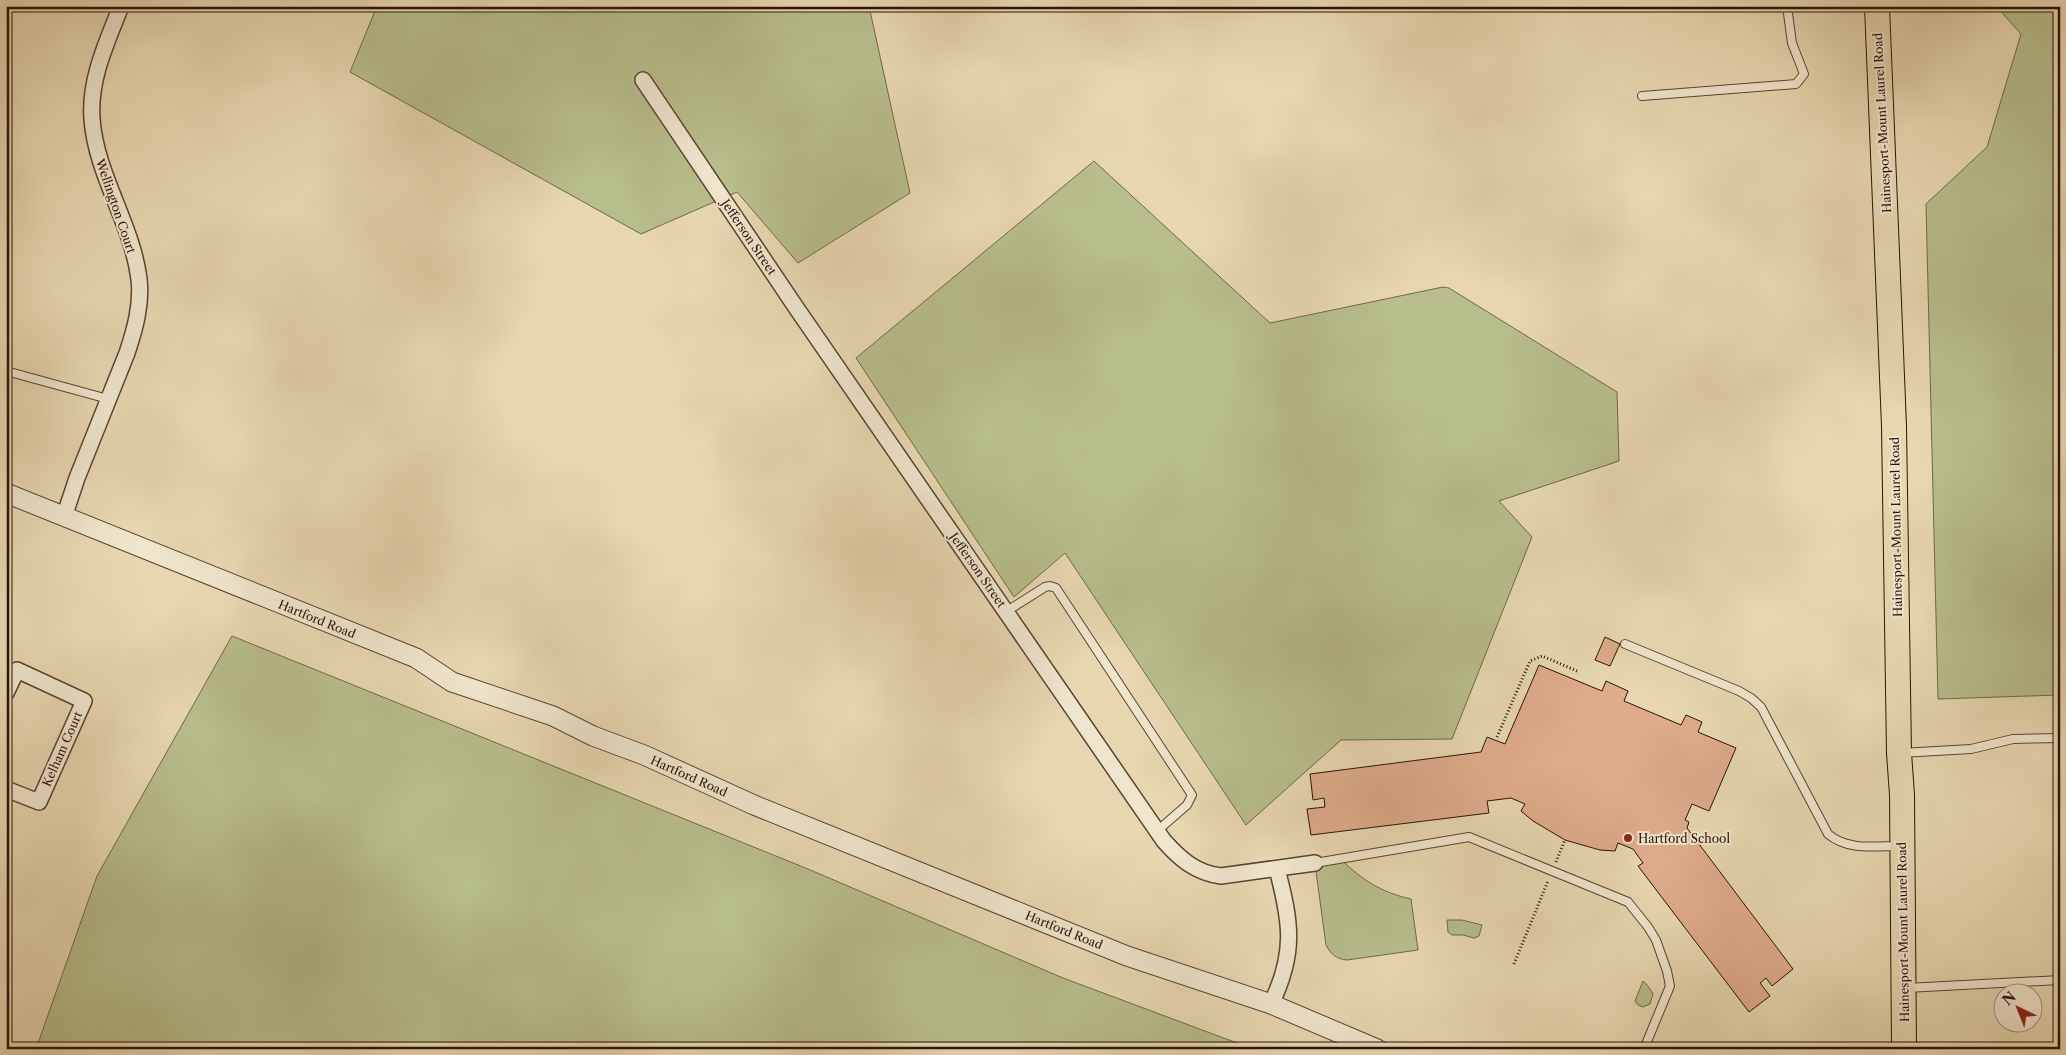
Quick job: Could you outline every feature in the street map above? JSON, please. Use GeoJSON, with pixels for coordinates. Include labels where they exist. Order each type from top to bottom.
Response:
{"type":"FeatureCollection","features":[{"type":"Feature","properties":{"kind":"main road","name":"Hainesport-Mount Laurel Road"},"geometry":{"type":"LineString","coordinates":[[1877,6],[1893,384],[1904,1049]]}},
{"type":"Feature","properties":{"kind":"street","name":"Wellington Court"},"geometry":{"type":"LineString","coordinates":[[64,517],[77,478],[132,337],[140,300],[139,279],[134,256],[101,165],[94,141],[92,117],[93,92],[98,68],[121,6]]}},
{"type":"Feature","properties":{"kind":"street","name":"Jefferson Street"},"geometry":{"type":"LineString","coordinates":[[643,80],[795,306],[1157,831],[1176,854],[1208,875],[1221,876],[1315,864]]}},
{"type":"Feature","properties":{"kind":"street","name":"Hartford Road"},"geometry":{"type":"LineString","coordinates":[[6,493],[416,658],[452,682],[553,716],[593,736],[644,755],[754,805],[929,876],[1127,956],[1271,1004],[1377,1049]]}},
{"type":"Feature","properties":{"kind":"street","name":"Kelham Court"},"geometry":{"type":"LineString","coordinates":[[6,693],[17,670],[84,701],[39,802],[6,789]]}},
{"type":"Feature","properties":{"kind":"street"},"geometry":{"type":"LineString","coordinates":[[1271,1004],[1284,973],[1290,940],[1287,906],[1277,869]]}},
{"type":"Feature","properties":{"kind":"lane"},"geometry":{"type":"LineString","coordinates":[[1642,96],[1796,84],[1804,74],[1792,43],[1787,6]]}},
{"type":"Feature","properties":{"kind":"lane"},"geometry":{"type":"LineString","coordinates":[[6,371],[108,399]]}},
{"type":"Feature","properties":{"kind":"lane"},"geometry":{"type":"LineString","coordinates":[[1007,612],[1045,587],[1056,588],[1192,795],[1188,805],[1157,831]]}},
{"type":"Feature","properties":{"kind":"lane"},"geometry":{"type":"LineString","coordinates":[[1625,644],[1739,691],[1762,707],[1828,834],[1836,840],[1854,846],[1902,846]]}},
{"type":"Feature","properties":{"kind":"lane"},"geometry":{"type":"LineString","coordinates":[[1899,753],[1971,749],[2013,739],[2060,738]]}},
{"type":"Feature","properties":{"kind":"lane"},"geometry":{"type":"LineString","coordinates":[[1315,864],[1470,837],[1628,902],[1648,926],[1656,940],[1670,986],[1644,1049]]}},
{"type":"Feature","properties":{"kind":"lane"},"geometry":{"type":"LineString","coordinates":[[1904,988],[2060,980]]}},
{"type":"Feature","properties":{"kind":"path"},"geometry":{"type":"LineString","coordinates":[[1497,737],[1530,660],[1542,656],[1577,671]]}},
{"type":"Feature","properties":{"kind":"path"},"geometry":{"type":"LineString","coordinates":[[1514,964],[1565,840]]}},
{"type":"Feature","properties":{"kind":"green space"},"geometry":{"type":"Polygon","coordinates":[[[377,6],[869,6],[910,193],[798,263],[737,192],[641,234],[350,72],[377,6]]]}},
{"type":"Feature","properties":{"kind":"green space"},"geometry":{"type":"Polygon","coordinates":[[[1996,6],[2060,6],[2060,695],[1938,699],[1926,204],[1987,147],[2021,34],[1996,6]]]}},
{"type":"Feature","properties":{"kind":"green space"},"geometry":{"type":"Polygon","coordinates":[[[1094,161],[1270,323],[1443,287],[1449,288],[1617,392],[1619,461],[1499,501],[1532,537],[1452,739],[1341,740],[1246,825],[1065,553],[1014,597],[856,358],[1094,161]]]}},
{"type":"Feature","properties":{"kind":"green space"},"geometry":{"type":"Polygon","coordinates":[[[232,636],[808,869],[1063,978],[1253,1049],[36,1049],[97,876],[232,636]]]}},
{"type":"Feature","properties":{"kind":"green space"},"geometry":{"type":"Polygon","coordinates":[[[1341,859],[1373,885],[1411,899],[1418,950],[1347,960],[1340,959],[1332,954],[1326,945],[1315,864],[1341,859]]]}},
{"type":"Feature","properties":{"kind":"green space"},"geometry":{"type":"Polygon","coordinates":[[[1447,920],[1462,920],[1482,925],[1479,936],[1474,938],[1452,935],[1448,932],[1447,920]]]}},
{"type":"Feature","properties":{"kind":"green space"},"geometry":{"type":"Polygon","coordinates":[[[1643,981],[1653,994],[1650,1004],[1643,1007],[1635,1001],[1643,981]]]}},
{"type":"Feature","properties":{"kind":"building"},"geometry":{"type":"Polygon","coordinates":[[[1605,637],[1620,644],[1610,666],[1595,660],[1605,637]]]}},
{"type":"Feature","properties":{"kind":"building","name":"Hartford School"},"geometry":{"type":"Polygon","coordinates":[[[1539,665],[1602,691],[1606,681],[1628,691],[1624,701],[1681,725],[1686,715],[1702,722],[1698,732],[1736,748],[1709,811],[1692,804],[1685,820],[1689,822],[1687,828],[1793,969],[1772,986],[1766,978],[1760,983],[1770,996],[1749,1012],[1638,866],[1643,863],[1633,849],[1618,843],[1615,851],[1600,850],[1565,840],[1533,821],[1521,811],[1525,804],[1511,798],[1487,801],[1489,813],[1311,835],[1307,809],[1325,807],[1324,798],[1313,800],[1310,774],[1481,752],[1487,737],[1505,744],[1539,665]]]}},
{"type":"Feature","properties":{"kind":"place","name":"Hartford School"},"geometry":{"type":"Point","coordinates":[1628,838]}}]}
